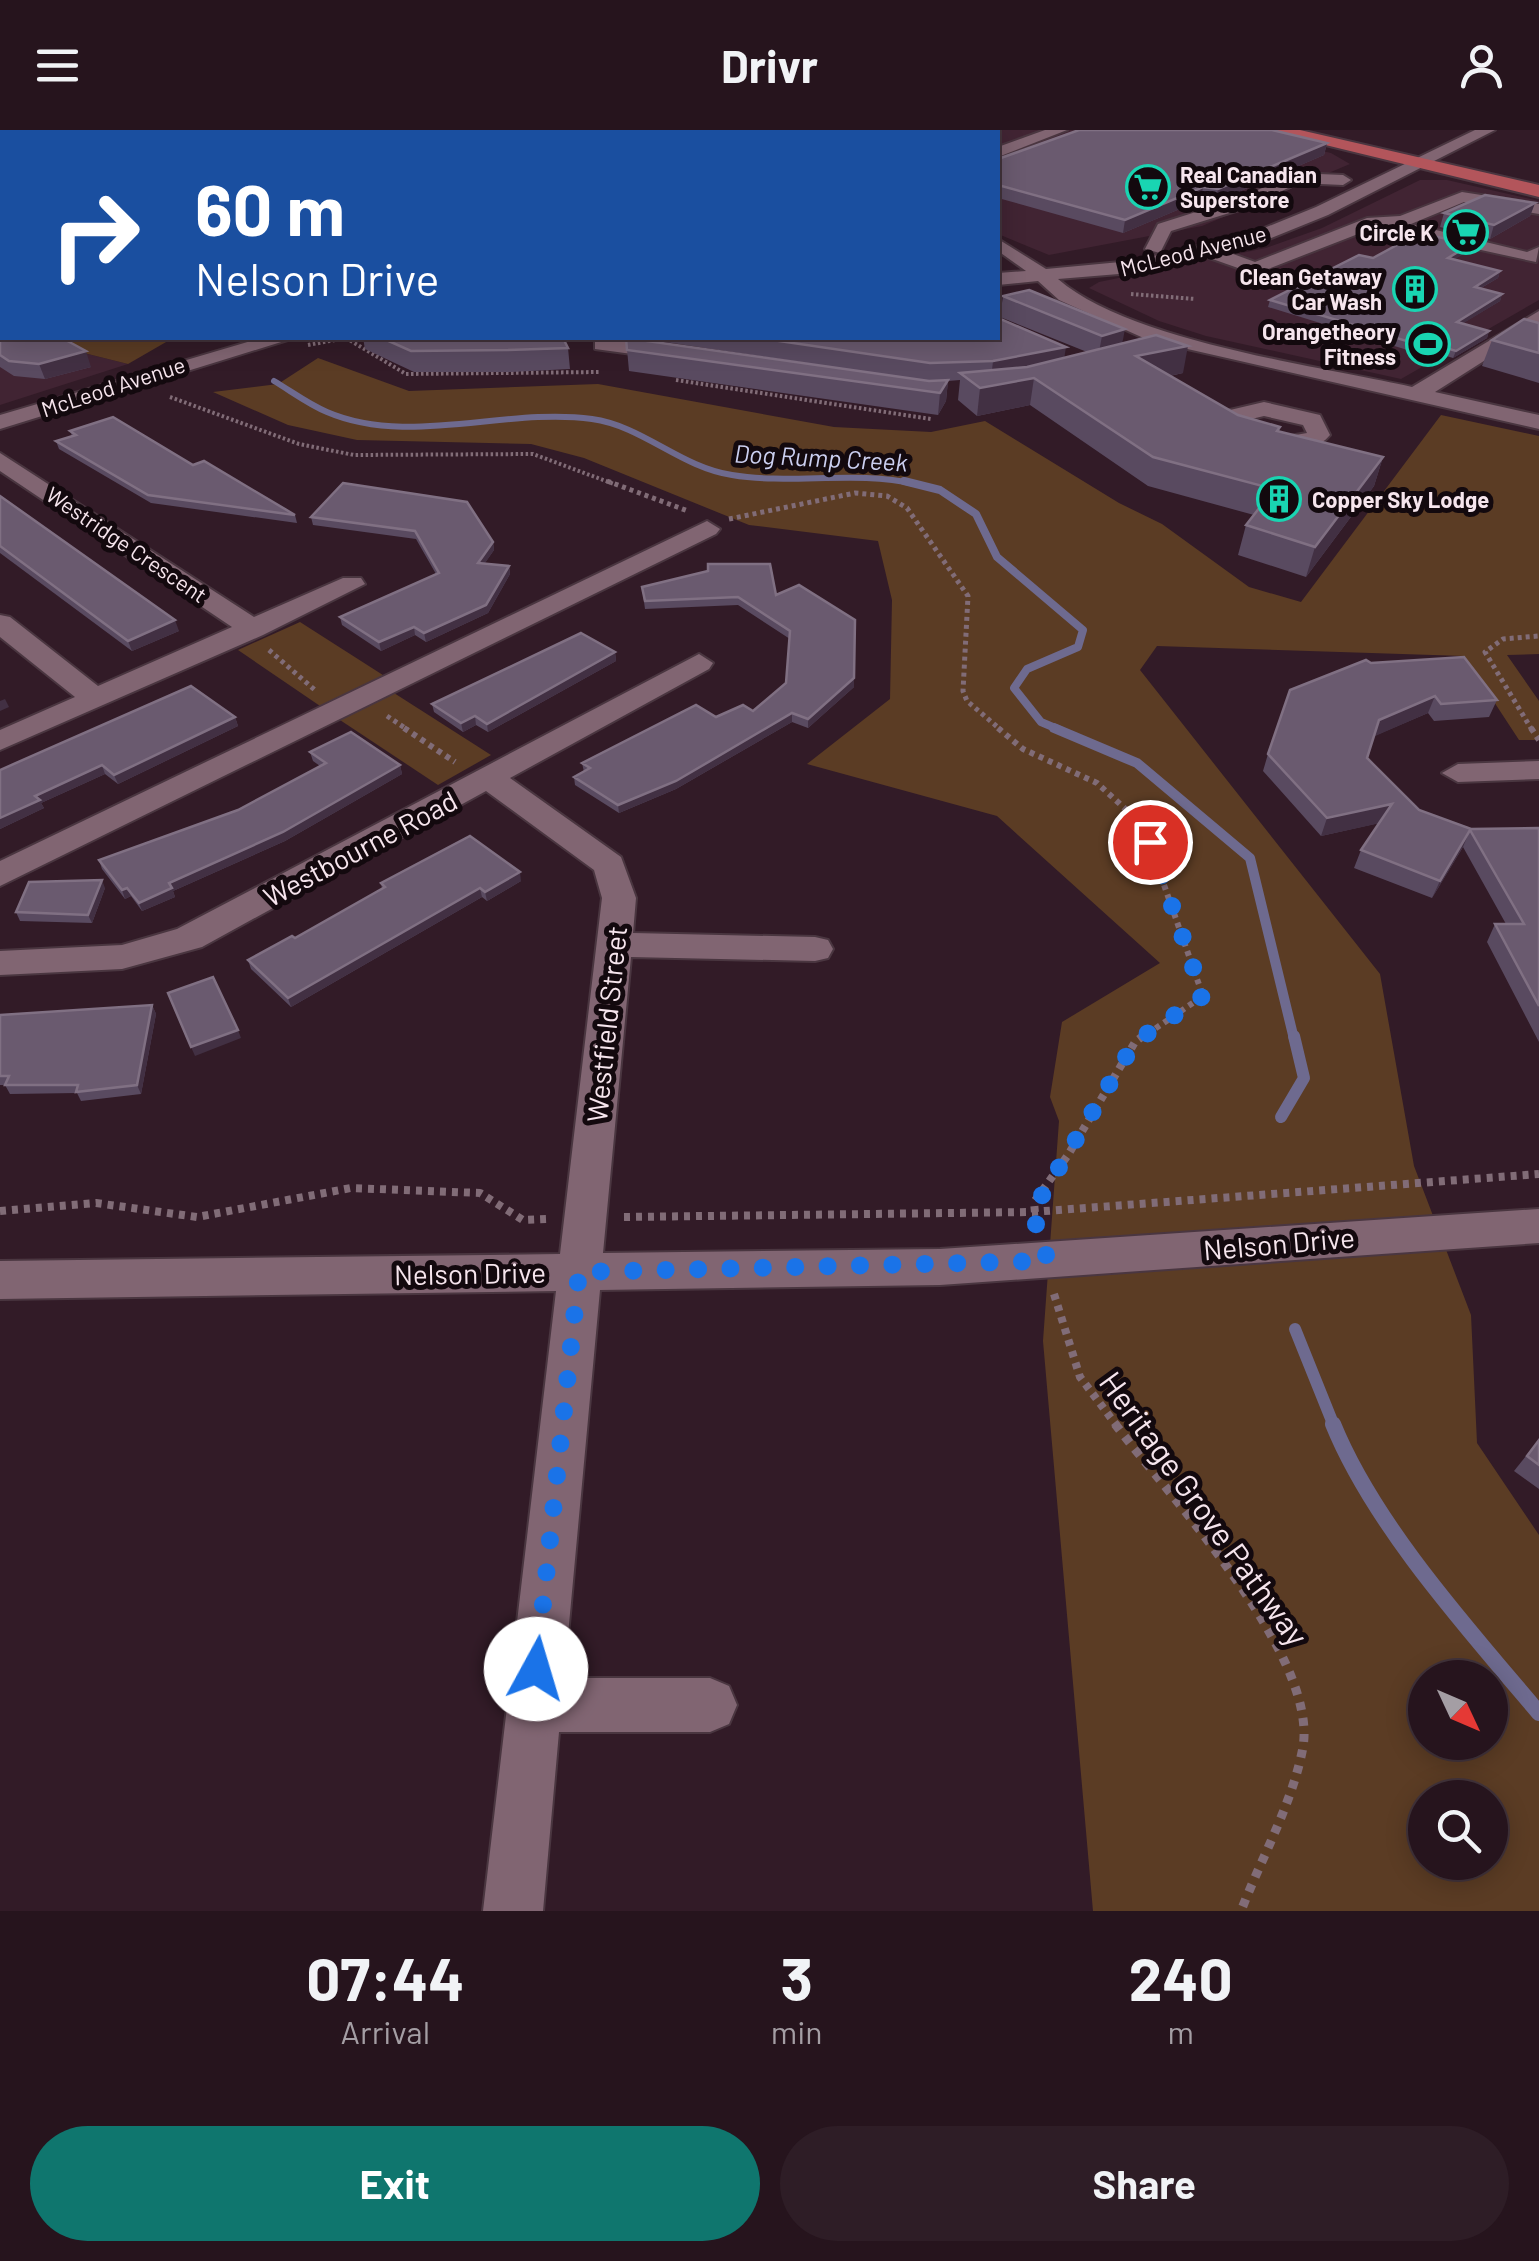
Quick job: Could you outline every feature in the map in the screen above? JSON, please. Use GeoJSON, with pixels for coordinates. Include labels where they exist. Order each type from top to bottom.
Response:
{"type":"FeatureCollection","features":[{"type":"Feature","properties":{"kind":"main road"},"geometry":{"type":"LineString","coordinates":[[1274,130],[1539,180]]}},
{"type":"Feature","properties":{"kind":"main road"},"geometry":{"type":"LineString","coordinates":[[1320,130],[1539,191]]}},
{"type":"Feature","properties":{"kind":"street"},"geometry":{"type":"LineString","coordinates":[[1000,151],[1059,130]]}},
{"type":"Feature","properties":{"kind":"street","name":"McLeod Avenue"},"geometry":{"type":"LineString","coordinates":[[1000,270],[1037,273],[1209,250],[1322,211],[1456,130]]}},
{"type":"Feature","properties":{"kind":"street","name":"McLeod Avenue"},"geometry":{"type":"LineString","coordinates":[[1000,280],[1154,249],[1265,216],[1343,180],[1487,130]]}},
{"type":"Feature","properties":{"kind":"street"},"geometry":{"type":"LineString","coordinates":[[1209,250],[1255,268],[1373,222],[1402,220],[1462,197],[1490,198],[1539,210]]}},
{"type":"Feature","properties":{"kind":"street"},"geometry":{"type":"LineString","coordinates":[[1438,205],[1515,224]]}},
{"type":"Feature","properties":{"kind":"street"},"geometry":{"type":"LineString","coordinates":[[1322,211],[1530,258],[1539,254]]}},
{"type":"Feature","properties":{"kind":"street"},"geometry":{"type":"LineString","coordinates":[[1000,245],[1105,316],[1180,344],[1539,422]]}},
{"type":"Feature","properties":{"kind":"street"},"geometry":{"type":"LineString","coordinates":[[1415,395],[1539,317]]}},
{"type":"Feature","properties":{"kind":"street","name":"McLeod Avenue"},"geometry":{"type":"LineString","coordinates":[[0,422],[199,359],[276,340]]}},
{"type":"Feature","properties":{"kind":"street"},"geometry":{"type":"LineString","coordinates":[[598,344],[702,358]]}},
{"type":"Feature","properties":{"kind":"street"},"geometry":{"type":"LineString","coordinates":[[1134,357],[1180,344]]}},
{"type":"Feature","properties":{"kind":"street"},"geometry":{"type":"LineString","coordinates":[[1298,414],[1335,378]]}},
{"type":"Feature","properties":{"kind":"street","name":"Westridge Crescent"},"geometry":{"type":"LineString","coordinates":[[0,460],[253,628]]}},
{"type":"Feature","properties":{"kind":"street"},"geometry":{"type":"LineString","coordinates":[[0,875],[707,529]]}},
{"type":"Feature","properties":{"kind":"street"},"geometry":{"type":"LineString","coordinates":[[0,741],[352,584]]}},
{"type":"Feature","properties":{"kind":"street"},"geometry":{"type":"LineString","coordinates":[[0,623],[96,698]]}},
{"type":"Feature","properties":{"kind":"street","name":"Westbourne Road"},"geometry":{"type":"LineString","coordinates":[[0,963],[88,960],[155,951],[220,923],[698,664]]}},
{"type":"Feature","properties":{"kind":"street"},"geometry":{"type":"LineString","coordinates":[[1458,773],[1539,770]]}},
{"type":"Feature","properties":{"kind":"street","name":"Westfield Street"},"geometry":{"type":"LineString","coordinates":[[489,778],[609,865],[620,898],[512,1911]]}},
{"type":"Feature","properties":{"kind":"street"},"geometry":{"type":"LineString","coordinates":[[616,945],[815,949]]}},
{"type":"Feature","properties":{"kind":"street","name":"Nelson Drive"},"geometry":{"type":"LineString","coordinates":[[0,1280],[1048,1261],[1539,1226]]}},
{"type":"Feature","properties":{"kind":"street"},"geometry":{"type":"LineString","coordinates":[[532,1704],[710,1705]]}},
{"type":"Feature","properties":{"kind":"path"},"geometry":{"type":"LineString","coordinates":[[349,340],[406,374],[616,372]]}},
{"type":"Feature","properties":{"kind":"path"},"geometry":{"type":"LineString","coordinates":[[444,374],[450,358]]}},
{"type":"Feature","properties":{"kind":"path"},"geometry":{"type":"LineString","coordinates":[[675,380],[931,418]]}},
{"type":"Feature","properties":{"kind":"path"},"geometry":{"type":"LineString","coordinates":[[1539,636],[1503,639],[1485,652],[1488,664],[1539,740]]}},
{"type":"Feature","properties":{"kind":"path"},"geometry":{"type":"LineString","coordinates":[[1032,1212],[1135,1042],[1203,996],[1150,842]]}},
{"type":"Feature","properties":{"kind":"path"},"geometry":{"type":"LineString","coordinates":[[634,1217],[1032,1212],[1539,1174]]}},
{"type":"Feature","properties":{"kind":"path"},"geometry":{"type":"LineString","coordinates":[[0,1210],[96,1203],[197,1217],[351,1188],[411,1189],[480,1193],[523,1220]]}},
{"type":"Feature","properties":{"kind":"path","name":"Heritage Grove Pathway"},"geometry":{"type":"LineString","coordinates":[[1032,1212],[1048,1261],[1056,1310],[1080,1377],[1256,1610],[1283,1652],[1304,1708],[1303,1746],[1294,1776],[1240,1911]]}},
{"type":"Feature","properties":{"kind":"shaded area","name":"Real Canadian Superstore"},"geometry":{"type":"Polygon","coordinates":[[[1000,130],[1233,130],[1331,153],[1350,164],[1202,226],[1049,255],[1000,235],[1000,130]]]}},
{"type":"Feature","properties":{"kind":"shaded area"},"geometry":{"type":"Polygon","coordinates":[[[1420,180],[1447,180],[1539,201],[1539,300],[1401,379],[1206,336],[1159,321],[1089,288],[1099,282],[1266,248],[1322,228],[1420,180]]]}},
{"type":"Feature","properties":{"kind":"shaded area"},"geometry":{"type":"Polygon","coordinates":[[[0,340],[72,340],[76,351],[128,364],[0,405],[0,340]]]}},
{"type":"Feature","properties":{"kind":"shaded area"},"geometry":{"type":"Polygon","coordinates":[[[72,340],[170,340],[128,364],[76,351],[72,340]]]}},
{"type":"Feature","properties":{"kind":"shaded area"},"geometry":{"type":"Polygon","coordinates":[[[318,358],[409,391],[598,384],[834,427],[931,432],[985,421],[1119,503],[1162,524],[1249,587],[1301,602],[1441,415],[1539,436],[1539,654],[1507,655],[1539,701],[1539,740],[1519,740],[1464,656],[1157,646],[1140,670],[1380,974],[1414,1166],[1471,1315],[1477,1443],[1539,1535],[1539,1911],[1093,1911],[1043,1341],[1059,1121],[1050,1097],[1062,1022],[1160,963],[997,816],[807,764],[890,699],[892,600],[878,541],[749,525],[584,458],[531,444],[357,440],[288,425],[213,392],[278,384],[318,358]]]}},
{"type":"Feature","properties":{"kind":"shaded area"},"geometry":{"type":"Polygon","coordinates":[[[300,622],[386,677],[323,708],[238,650],[300,622]]]}},
{"type":"Feature","properties":{"kind":"shaded area"},"geometry":{"type":"Polygon","coordinates":[[[394,693],[491,755],[438,785],[340,720],[394,693]]]}},
{"type":"Feature","properties":{"kind":"building"},"geometry":{"type":"Polygon","coordinates":[[[1079,130],[1272,130],[1327,143],[1218,189],[1203,187],[1125,220],[1000,186],[1000,158],[1079,130]]]}},
{"type":"Feature","properties":{"kind":"building"},"geometry":{"type":"Polygon","coordinates":[[[1485,195],[1535,203],[1494,225],[1444,213],[1485,195]]]}},
{"type":"Feature","properties":{"kind":"building"},"geometry":{"type":"Polygon","coordinates":[[[1419,233],[1471,244],[1448,258],[1500,271],[1475,287],[1502,294],[1457,322],[1489,331],[1456,351],[1439,346],[1433,349],[1270,300],[1359,255],[1373,258],[1419,233]]]}},
{"type":"Feature","properties":{"kind":"building"},"geometry":{"type":"Polygon","coordinates":[[[1029,290],[1125,329],[1102,336],[1003,296],[1029,290]]]}},
{"type":"Feature","properties":{"kind":"building"},"geometry":{"type":"Polygon","coordinates":[[[1000,319],[1066,347],[993,361],[930,363],[773,340],[1000,340],[1000,319]]]}},
{"type":"Feature","properties":{"kind":"building"},"geometry":{"type":"Polygon","coordinates":[[[1524,319],[1539,323],[1539,353],[1492,340],[1524,319]]]}},
{"type":"Feature","properties":{"kind":"building"},"geometry":{"type":"Polygon","coordinates":[[[1156,335],[1188,346],[1136,356],[1238,415],[1280,427],[1277,431],[1383,457],[1315,547],[1246,525],[1274,489],[1153,457],[1034,378],[980,388],[960,373],[1027,367],[1156,335]]]}},
{"type":"Feature","properties":{"kind":"building"},"geometry":{"type":"Polygon","coordinates":[[[0,340],[66,340],[86,351],[39,364],[9,361],[0,355],[0,340]]]}},
{"type":"Feature","properties":{"kind":"building"},"geometry":{"type":"Polygon","coordinates":[[[386,340],[564,340],[568,348],[508,350],[411,351],[386,340]]]}},
{"type":"Feature","properties":{"kind":"building"},"geometry":{"type":"Polygon","coordinates":[[[626,340],[640,340],[929,381],[948,380],[940,393],[627,350],[626,340]]]}},
{"type":"Feature","properties":{"kind":"building"},"geometry":{"type":"Polygon","coordinates":[[[113,417],[193,465],[204,461],[295,515],[148,495],[56,441],[76,435],[70,431],[113,417]]]}},
{"type":"Feature","properties":{"kind":"building"},"geometry":{"type":"Polygon","coordinates":[[[343,483],[467,502],[493,542],[478,563],[509,566],[486,605],[424,633],[414,627],[379,642],[340,617],[439,573],[415,531],[311,517],[343,483]]]}},
{"type":"Feature","properties":{"kind":"building"},"geometry":{"type":"Polygon","coordinates":[[[0,496],[175,620],[128,641],[0,546],[0,496]]]}},
{"type":"Feature","properties":{"kind":"building"},"geometry":{"type":"Polygon","coordinates":[[[708,564],[770,564],[776,595],[799,585],[855,620],[854,678],[808,719],[792,713],[676,781],[618,805],[574,777],[590,768],[582,763],[696,705],[716,717],[743,705],[753,711],[786,683],[790,631],[738,597],[645,601],[642,587],[708,571],[708,564]]]}},
{"type":"Feature","properties":{"kind":"building"},"geometry":{"type":"Polygon","coordinates":[[[581,633],[615,652],[487,724],[475,716],[461,723],[432,704],[581,633]]]}},
{"type":"Feature","properties":{"kind":"building"},"geometry":{"type":"Polygon","coordinates":[[[1464,657],[1497,700],[1441,704],[1435,696],[1379,720],[1367,758],[1419,810],[1471,829],[1539,828],[1539,1006],[1495,924],[1524,924],[1470,830],[1440,881],[1361,850],[1392,804],[1327,818],[1268,754],[1290,690],[1366,660],[1371,663],[1464,657]]]}},
{"type":"Feature","properties":{"kind":"building"},"geometry":{"type":"Polygon","coordinates":[[[191,686],[235,717],[114,775],[102,765],[35,796],[40,800],[0,818],[0,770],[191,686]]]}},
{"type":"Feature","properties":{"kind":"building"},"geometry":{"type":"Polygon","coordinates":[[[351,732],[400,765],[283,832],[169,883],[172,888],[139,903],[127,888],[122,890],[99,860],[238,810],[326,763],[310,752],[351,732]]]}},
{"type":"Feature","properties":{"kind":"building"},"geometry":{"type":"Polygon","coordinates":[[[470,836],[520,872],[485,892],[480,888],[288,998],[248,960],[292,936],[295,938],[385,887],[381,883],[470,836]]]}},
{"type":"Feature","properties":{"kind":"building"},"geometry":{"type":"Polygon","coordinates":[[[102,880],[88,915],[16,912],[29,882],[102,880]]]}},
{"type":"Feature","properties":{"kind":"building"},"geometry":{"type":"Polygon","coordinates":[[[213,977],[238,1030],[191,1047],[168,993],[213,977]]]}},
{"type":"Feature","properties":{"kind":"building"},"geometry":{"type":"Polygon","coordinates":[[[152,1005],[137,1085],[76,1092],[78,1085],[5,1085],[9,1076],[0,1076],[0,1015],[152,1005]]]}},
{"type":"Feature","properties":{"kind":"building"},"geometry":{"type":"Polygon","coordinates":[[[1539,1440],[1539,1465],[1527,1456],[1539,1440]]]}},
{"type":"Feature","properties":{"kind":"waterway","name":"Dog Rump Creek"},"geometry":{"type":"LineString","coordinates":[[274,381],[320,409],[358,422],[424,426],[526,418],[592,419],[628,430],[695,464],[732,475],[777,479],[870,478],[915,484]]}},
{"type":"Feature","properties":{"kind":"waterway","name":"Dog Rump Creek"},"geometry":{"type":"LineString","coordinates":[[904,481],[940,490],[976,514],[997,557],[1083,630],[1078,647],[1027,669],[1014,688],[1041,722],[1060,730]]}},
{"type":"Feature","properties":{"kind":"waterway","name":"Dog Rump Creek"},"geometry":{"type":"LineString","coordinates":[[1054,728],[1137,763],[1250,858],[1294,1039]]}},
{"type":"Feature","properties":{"kind":"waterway","name":"Dog Rump Creek"},"geometry":{"type":"LineString","coordinates":[[1281,1117],[1304,1078],[1294,1036]]}},
{"type":"Feature","properties":{"kind":"waterway"},"geometry":{"type":"LineString","coordinates":[[1295,1329],[1334,1426]]}},
{"type":"Feature","properties":{"kind":"waterway","name":"Dog Rump Creek"},"geometry":{"type":"LineString","coordinates":[[1333,1424],[1372,1500],[1397,1538],[1539,1713]]}},
{"type":"Feature","properties":{"kind":"place","name":"Real Canadian Superstore"},"geometry":{"type":"Point","coordinates":[1148,187]}},
{"type":"Feature","properties":{"kind":"place","name":"Circle K"},"geometry":{"type":"Point","coordinates":[1466,232]}},
{"type":"Feature","properties":{"kind":"place","name":"Clean Getaway Car Wash"},"geometry":{"type":"Point","coordinates":[1415,289]}},
{"type":"Feature","properties":{"kind":"place","name":"Orangetheory Fitness"},"geometry":{"type":"Point","coordinates":[1428,344]}},
{"type":"Feature","properties":{"kind":"place","name":"Copper Sky Lodge"},"geometry":{"type":"Point","coordinates":[1279,499]}},
{"type":"Feature","properties":{"kind":"route"},"geometry":{"type":"LineString","coordinates":[[536,1669],[579,1272],[1048,1261],[1032,1212],[1034,1202],[1060,1168],[1135,1042],[1203,996],[1150,842]]}}]}
